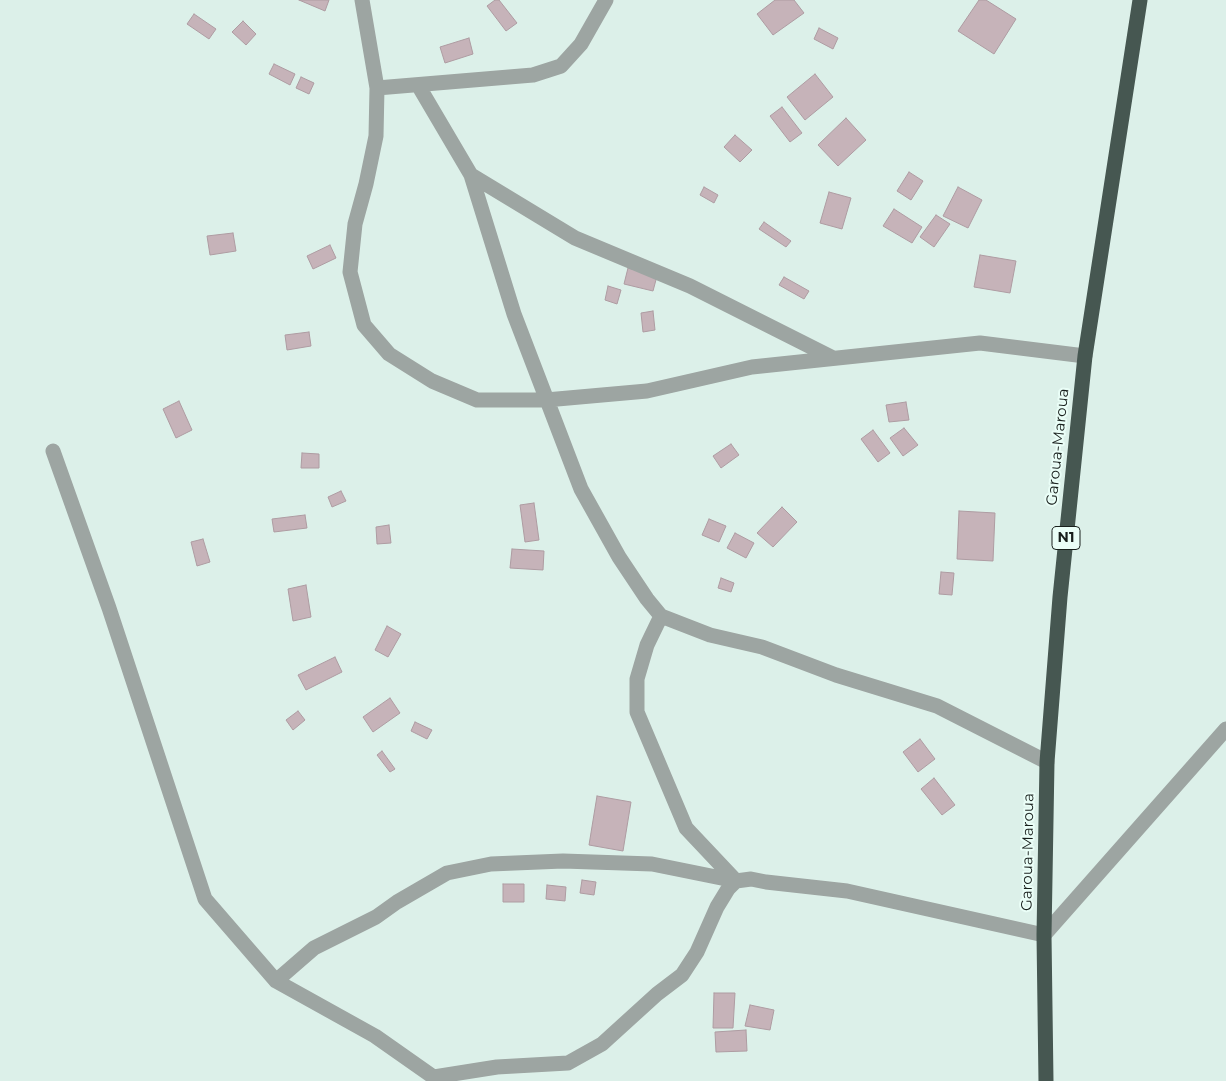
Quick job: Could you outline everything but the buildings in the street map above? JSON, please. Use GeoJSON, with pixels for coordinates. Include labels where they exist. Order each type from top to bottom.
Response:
{"type":"FeatureCollection","features":[{"type":"Feature","properties":{"kind":"highway","name":"Garoua-Maroua"},"geometry":{"type":"LineString","coordinates":[[1046,1081],[1044,935],[1047,762],[1060,597],[1085,356],[1140,0]]}},
{"type":"Feature","properties":{"kind":"street"},"geometry":{"type":"LineString","coordinates":[[362,0],[377,88],[376,136],[355,224],[350,272],[364,325],[389,354],[432,380],[477,400],[546,400],[647,391],[752,366],[980,343],[1085,356]]}},
{"type":"Feature","properties":{"kind":"street"},"geometry":{"type":"LineString","coordinates":[[377,88],[532,74],[561,66],[581,44],[606,0]]}},
{"type":"Feature","properties":{"kind":"street"},"geometry":{"type":"LineString","coordinates":[[418,85],[471,175],[514,314],[581,489],[619,557],[646,599],[661,616],[710,635],[762,647],[836,675],[937,706],[1047,762]]}},
{"type":"Feature","properties":{"kind":"street"},"geometry":{"type":"LineString","coordinates":[[471,175],[575,238],[690,286],[833,358]]}},
{"type":"Feature","properties":{"kind":"street"},"geometry":{"type":"LineString","coordinates":[[53,451],[109,608],[205,899],[276,981],[375,1036],[437,1079],[496,1067],[568,1063],[602,1044],[656,994],[682,975],[697,952],[720,901],[736,881]]}},
{"type":"Feature","properties":{"kind":"street"},"geometry":{"type":"LineString","coordinates":[[661,616],[647,645],[637,679],[637,712],[686,828],[736,881]]}},
{"type":"Feature","properties":{"kind":"street"},"geometry":{"type":"LineString","coordinates":[[276,981],[314,948],[376,917],[397,902],[446,873],[491,864],[572,862],[652,864],[736,881],[750,879],[847,891],[1044,935],[1226,729]]}}]}
